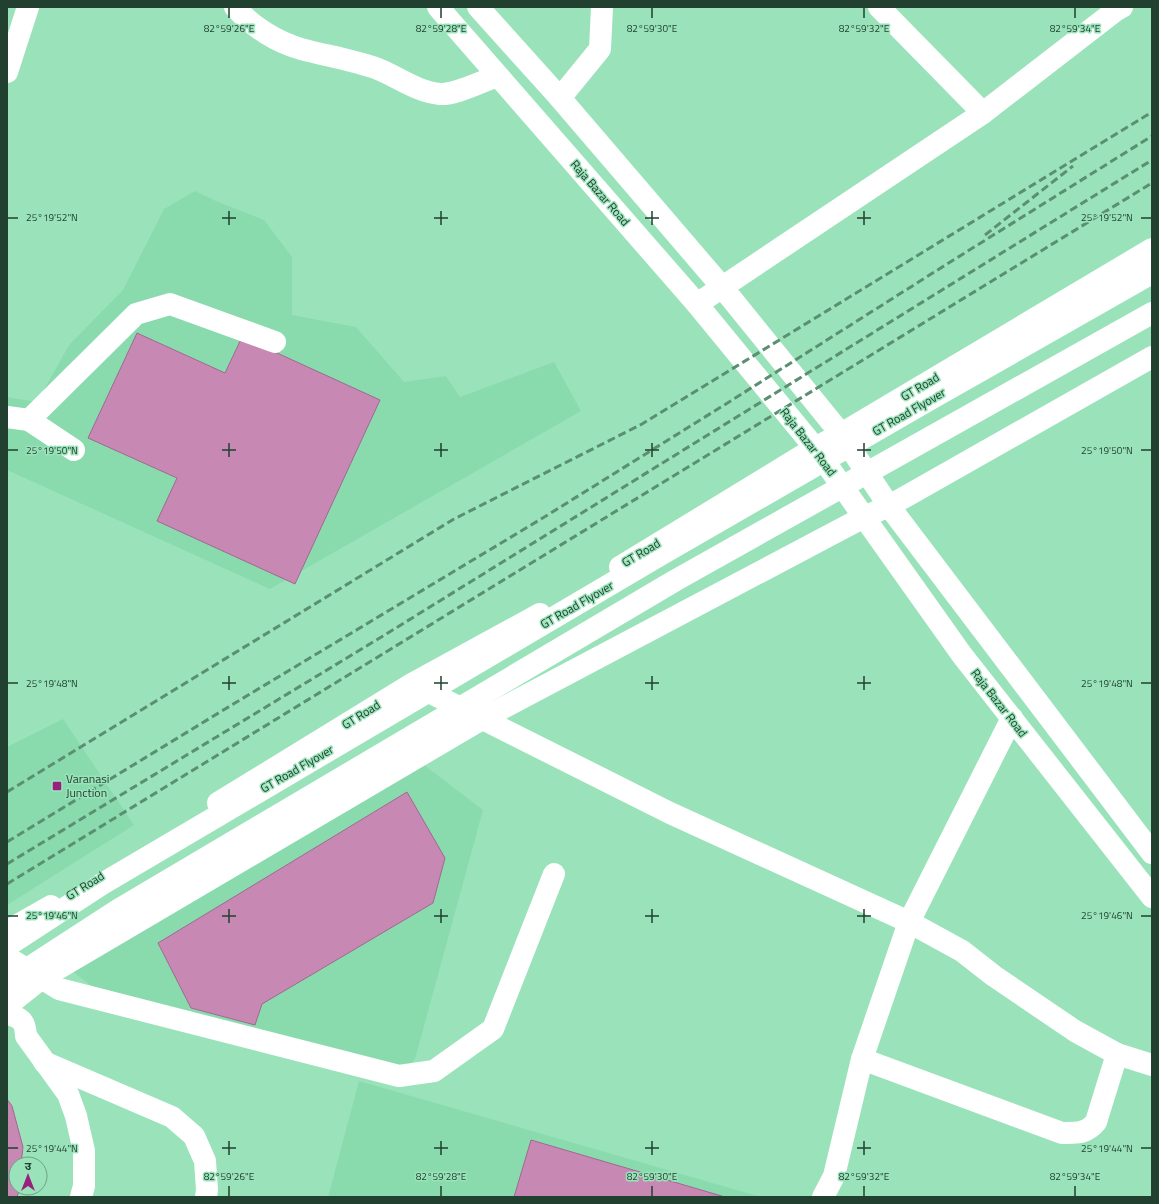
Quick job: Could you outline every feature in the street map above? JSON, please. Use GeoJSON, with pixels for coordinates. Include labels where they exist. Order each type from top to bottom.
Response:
{"type":"FeatureCollection","features":[{"type":"Feature","properties":{"kind":"main road"},"geometry":{"type":"LineString","coordinates":[[7,72],[28,7]]}},
{"type":"Feature","properties":{"kind":"main road"},"geometry":{"type":"LineString","coordinates":[[235,7],[242,15],[275,38],[300,49],[362,64],[380,70],[428,92],[442,94],[453,92],[498,76]]}},
{"type":"Feature","properties":{"kind":"main road","name":"Raja Bazar Road"},"geometry":{"type":"LineString","coordinates":[[438,7],[696,304],[814,448],[962,655],[1152,897]]}},
{"type":"Feature","properties":{"kind":"main road"},"geometry":{"type":"LineString","coordinates":[[478,7],[560,98],[722,287],[841,434],[889,506],[1152,853]]}},
{"type":"Feature","properties":{"kind":"main road"},"geometry":{"type":"LineString","coordinates":[[560,98],[600,49],[602,7]]}},
{"type":"Feature","properties":{"kind":"main road"},"geometry":{"type":"LineString","coordinates":[[879,7],[983,113]]}},
{"type":"Feature","properties":{"kind":"main road"},"geometry":{"type":"LineString","coordinates":[[696,304],[983,113],[1116,8]]}},
{"type":"Feature","properties":{"kind":"main road","name":"GT Road"},"geometry":{"type":"LineString","coordinates":[[7,931],[67,897],[412,684],[549,609],[814,448],[841,434],[1152,249]]}},
{"type":"Feature","properties":{"kind":"main road","name":"GT Road Flyover"},"geometry":{"type":"LineString","coordinates":[[7,946],[116,876],[667,551],[1152,273]]}},
{"type":"Feature","properties":{"kind":"main road"},"geometry":{"type":"LineString","coordinates":[[30,420],[136,314],[170,304],[274,342]]}},
{"type":"Feature","properties":{"kind":"main road"},"geometry":{"type":"LineString","coordinates":[[7,982],[118,910],[676,580],[1152,313]]}},
{"type":"Feature","properties":{"kind":"main road"},"geometry":{"type":"LineString","coordinates":[[7,1006],[42,978],[482,719],[864,517],[889,506],[1152,357]]}},
{"type":"Feature","properties":{"kind":"main road"},"geometry":{"type":"LineString","coordinates":[[7,417],[30,420],[74,450]]}},
{"type":"Feature","properties":{"kind":"main road"},"geometry":{"type":"LineString","coordinates":[[412,684],[670,813],[909,922],[962,951],[994,976],[1075,1031],[1117,1054],[1152,1065]]}},
{"type":"Feature","properties":{"kind":"main road"},"geometry":{"type":"LineString","coordinates":[[823,1197],[834,1176],[862,1059],[909,922],[1012,718]]}},
{"type":"Feature","properties":{"kind":"main road"},"geometry":{"type":"LineString","coordinates":[[7,957],[59,989],[399,1076],[434,1071],[493,1028],[554,874]]}},
{"type":"Feature","properties":{"kind":"main road"},"geometry":{"type":"LineString","coordinates":[[7,1014],[19,1017],[25,1026],[26,1036],[68,1094],[76,1116],[84,1151],[84,1186],[81,1197]]}},
{"type":"Feature","properties":{"kind":"main road"},"geometry":{"type":"LineString","coordinates":[[862,1059],[1062,1133],[1079,1133],[1090,1129],[1096,1122],[1117,1054]]}},
{"type":"Feature","properties":{"kind":"main road"},"geometry":{"type":"LineString","coordinates":[[44,1062],[172,1117],[194,1136],[205,1161],[206,1197]]}},
{"type":"Feature","properties":{"kind":"shaded area"},"geometry":{"type":"Polygon","coordinates":[[[195,191],[218,202],[264,220],[292,257],[292,315],[356,327],[404,382],[446,376],[460,397],[554,362],[581,411],[270,589],[7,470],[7,397],[37,402],[69,345],[123,290],[164,209],[195,191]]]}},
{"type":"Feature","properties":{"kind":"shaded area","name":"Varanasi Junction"},"geometry":{"type":"Polygon","coordinates":[[[63,719],[134,825],[7,905],[7,747],[63,719]]]}},
{"type":"Feature","properties":{"kind":"shaded area"},"geometry":{"type":"Polygon","coordinates":[[[419,761],[483,810],[415,1059],[408,1067],[379,1065],[93,987],[64,965],[419,761]]]}},
{"type":"Feature","properties":{"kind":"shaded area"},"geometry":{"type":"Polygon","coordinates":[[[359,1081],[761,1197],[328,1197],[359,1081]]]}},
{"type":"Feature","properties":{"kind":"building"},"geometry":{"type":"Polygon","coordinates":[[[137,333],[225,373],[242,337],[380,400],[295,584],[157,521],[177,478],[88,438],[137,333]]]}},
{"type":"Feature","properties":{"kind":"building"},"geometry":{"type":"Polygon","coordinates":[[[407,792],[445,858],[433,903],[262,1004],[255,1025],[191,1008],[158,943],[407,792]]]}},
{"type":"Feature","properties":{"kind":"building"},"geometry":{"type":"Polygon","coordinates":[[[7,1099],[12,1106],[23,1147],[22,1156],[8,1156],[8,1196],[17,1196],[7,1197],[7,1099]]]}},
{"type":"Feature","properties":{"kind":"building"},"geometry":{"type":"Polygon","coordinates":[[[531,1140],[725,1197],[514,1197],[531,1140]]]}},
{"type":"Feature","properties":{"kind":"railway"},"geometry":{"type":"LineString","coordinates":[[7,792],[454,519],[642,424],[1152,112]]}},
{"type":"Feature","properties":{"kind":"railway"},"geometry":{"type":"LineString","coordinates":[[7,842],[546,516],[1152,136]]}},
{"type":"Feature","properties":{"kind":"railway"},"geometry":{"type":"LineString","coordinates":[[7,864],[383,636],[1152,160]]}},
{"type":"Feature","properties":{"kind":"railway"},"geometry":{"type":"LineString","coordinates":[[985,235],[1073,166]]}},
{"type":"Feature","properties":{"kind":"railway"},"geometry":{"type":"LineString","coordinates":[[7,884],[1152,183]]}},
{"type":"Feature","properties":{"kind":"place","name":"Varanasi Junction"},"geometry":{"type":"Point","coordinates":[57,786]}}]}
